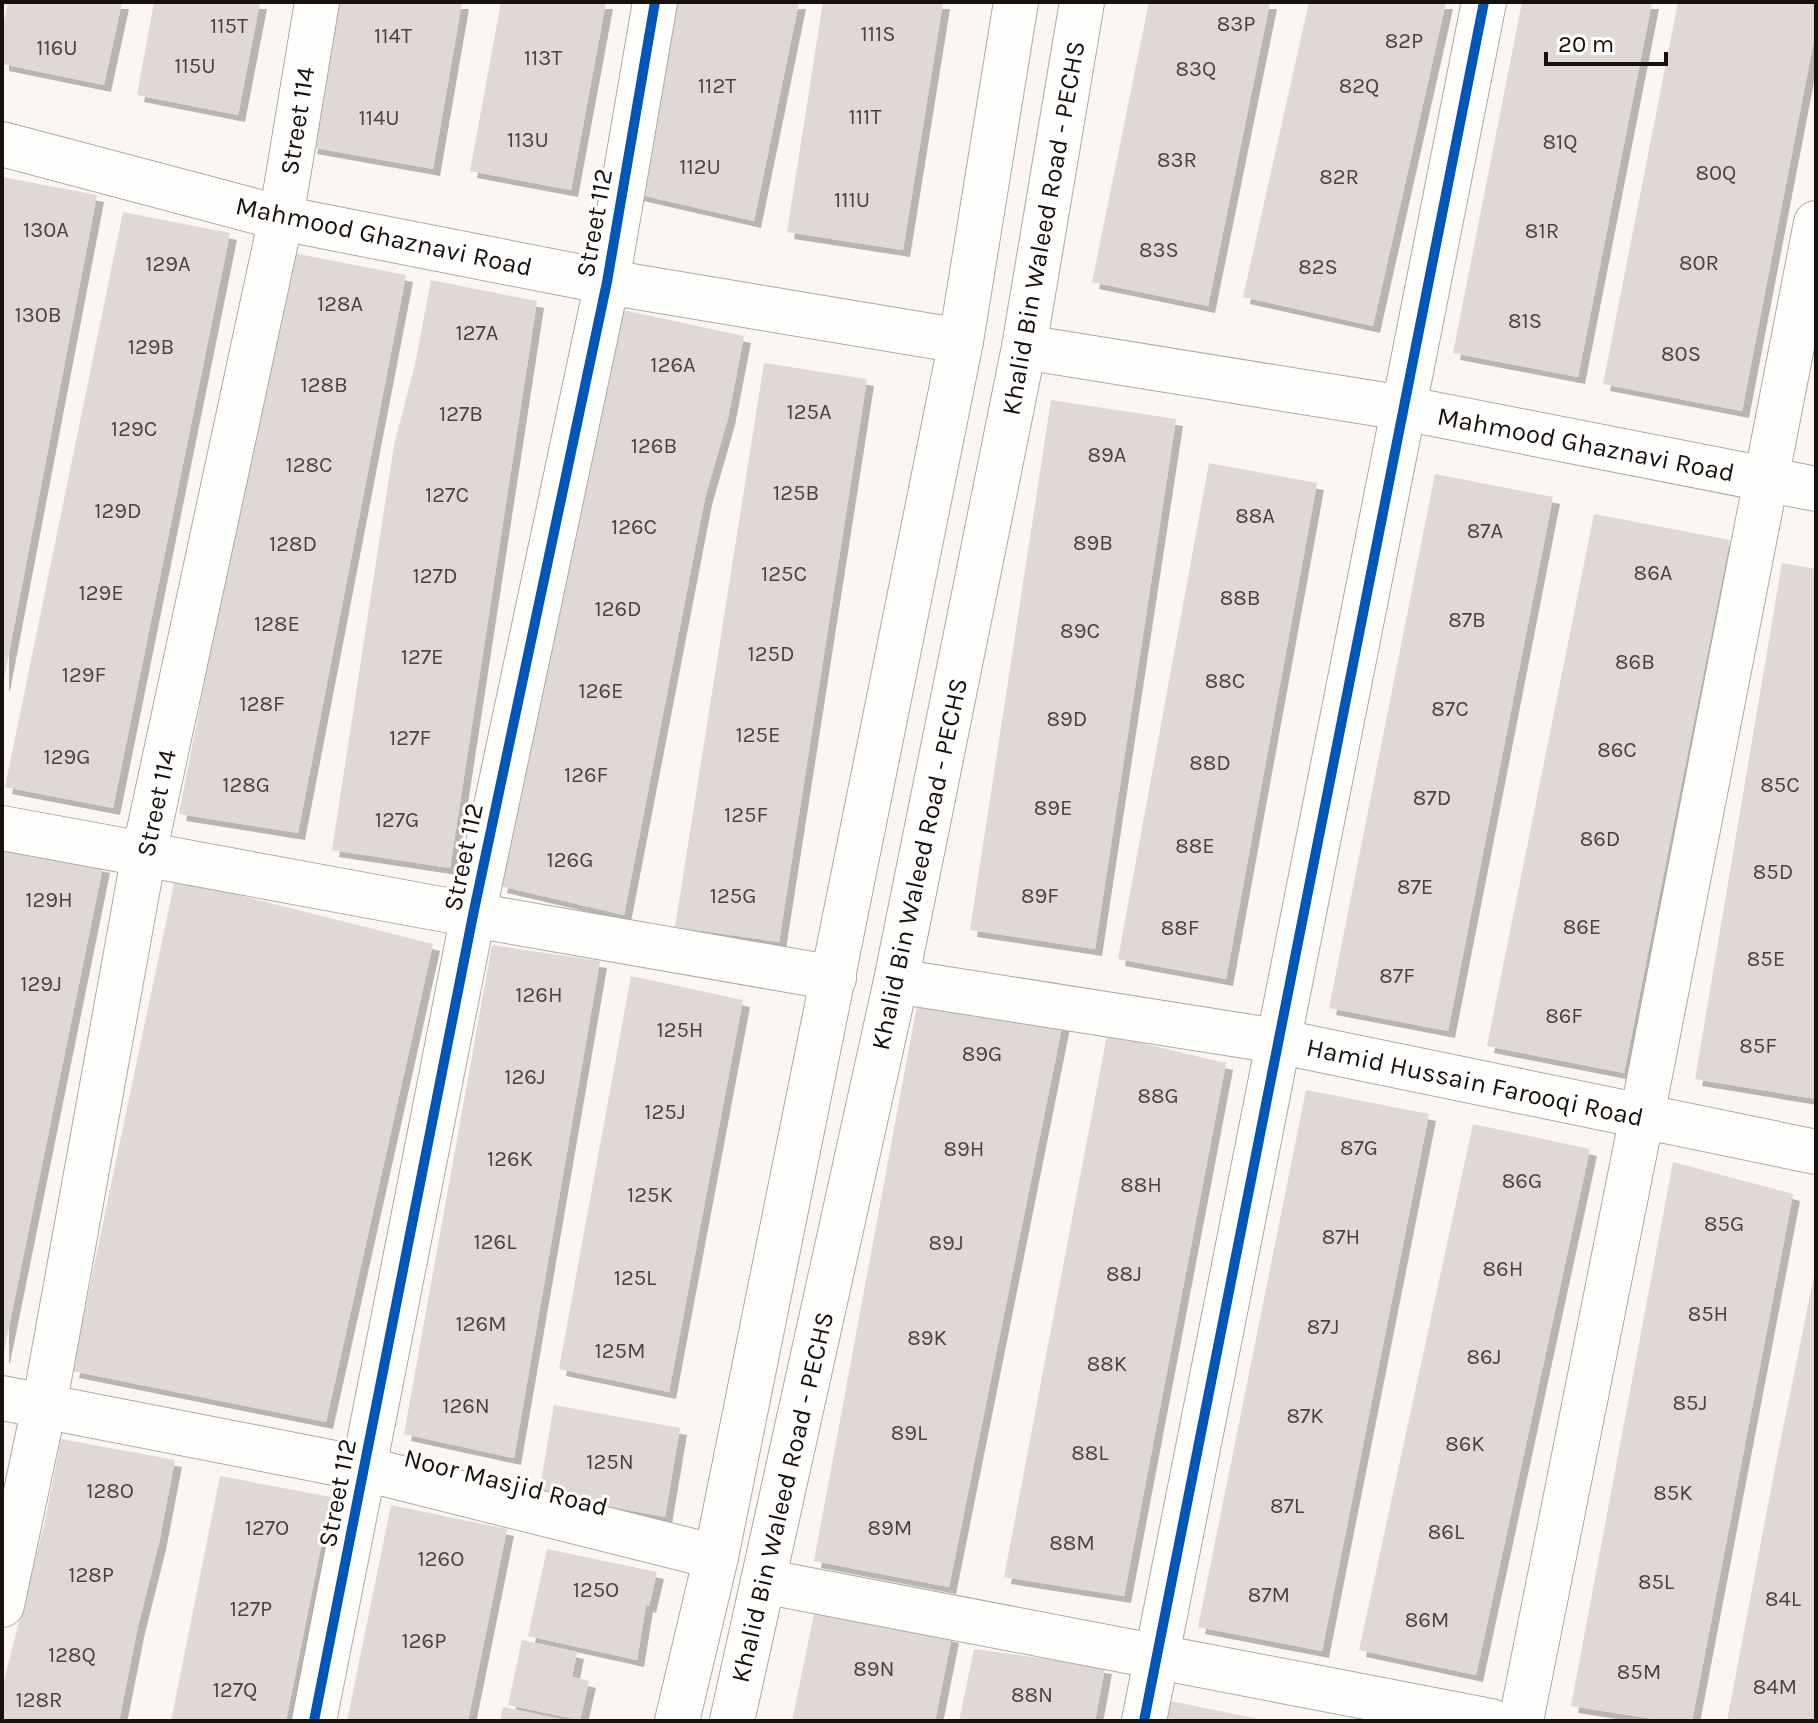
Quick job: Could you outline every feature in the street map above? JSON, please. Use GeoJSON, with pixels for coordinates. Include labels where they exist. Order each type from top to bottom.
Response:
{"type":"FeatureCollection","features":[{"type":"Feature","properties":{"kind":"street","name":"Street 114"},"geometry":{"type":"LineString","coordinates":[[2,1605],[44,1407],[144,854],[281,218],[317,2]]}},
{"type":"Feature","properties":{"kind":"street","name":"Street 112"},"geometry":{"type":"LineString","coordinates":[[314,1721],[473,915],[607,282],[655,2]]}},
{"type":"Feature","properties":{"kind":"street","name":"Khalid Bin Waleed Road - PECHS"},"geometry":{"type":"LineString","coordinates":[[677,1721],[716,1557],[961,341],[1016,2]]}},
{"type":"Feature","properties":{"kind":"street","name":"Khalid Bin Waleed Road - PECHS"},"geometry":{"type":"LineString","coordinates":[[732,1721],[896,981],[1024,347],[1082,2]]}},
{"type":"Feature","properties":{"kind":"street"},"geometry":{"type":"LineString","coordinates":[[1144,1721],[1484,2]]}},
{"type":"Feature","properties":{"kind":"street","name":"Mahmood Ghaznavi Road"},"geometry":{"type":"LineString","coordinates":[[2,144],[281,218],[607,282],[961,341]]}},
{"type":"Feature","properties":{"kind":"street"},"geometry":{"type":"LineString","coordinates":[[1521,1721],[1816,223]]}},
{"type":"Feature","properties":{"kind":"street","name":"Mahmood Ghaznavi Road"},"geometry":{"type":"LineString","coordinates":[[1024,347],[1403,408],[1816,489]]}},
{"type":"Feature","properties":{"kind":"street"},"geometry":{"type":"LineString","coordinates":[[2,828],[834,978]]}},
{"type":"Feature","properties":{"kind":"street","name":"Hamid Hussain Farooqi Road"},"geometry":{"type":"LineString","coordinates":[[896,981],[1277,1041],[1816,1152]]}},
{"type":"Feature","properties":{"kind":"street","name":"Noor Masjid Road"},"geometry":{"type":"LineString","coordinates":[[2,1398],[365,1469],[716,1557]]}},
{"type":"Feature","properties":{"kind":"street"},"geometry":{"type":"LineString","coordinates":[[763,1581],[1491,1721]]}},
{"type":"Feature","properties":{"kind":"building"},"geometry":{"type":"Polygon","coordinates":[[[8,2],[122,2],[104,85],[2,64],[2,31],[8,2]]]}},
{"type":"Feature","properties":{"kind":"building"},"geometry":{"type":"Polygon","coordinates":[[[154,2],[260,2],[238,115],[137,95],[154,2]]]}},
{"type":"Feature","properties":{"kind":"building"},"geometry":{"type":"Polygon","coordinates":[[[335,2],[462,2],[433,169],[310,147],[335,2]]]}},
{"type":"Feature","properties":{"kind":"building"},"geometry":{"type":"Polygon","coordinates":[[[501,2],[606,2],[571,190],[470,171],[501,2]]]}},
{"type":"Feature","properties":{"kind":"building"},"geometry":{"type":"Polygon","coordinates":[[[670,2],[799,2],[754,221],[628,192],[670,2]]]}},
{"type":"Feature","properties":{"kind":"building"},"geometry":{"type":"Polygon","coordinates":[[[823,2],[943,2],[903,250],[787,232],[823,2]]]}},
{"type":"Feature","properties":{"kind":"building"},"geometry":{"type":"Polygon","coordinates":[[[1149,2],[1270,2],[1208,306],[1092,282],[1149,2]]]}},
{"type":"Feature","properties":{"kind":"building"},"geometry":{"type":"Polygon","coordinates":[[[1309,2],[1446,2],[1373,326],[1243,297],[1309,2]]]}},
{"type":"Feature","properties":{"kind":"building"},"geometry":{"type":"Polygon","coordinates":[[[1522,2],[1652,2],[1578,377],[1453,353],[1522,2]]]}},
{"type":"Feature","properties":{"kind":"building"},"geometry":{"type":"Polygon","coordinates":[[[1678,2],[1816,2],[1816,29],[1742,411],[1603,384],[1678,2]]]}},
{"type":"Feature","properties":{"kind":"building"},"geometry":{"type":"Polygon","coordinates":[[[2,177],[97,195],[3,684],[2,683],[2,177]]]}},
{"type":"Feature","properties":{"kind":"building"},"geometry":{"type":"Polygon","coordinates":[[[123,212],[230,233],[113,808],[5,787],[123,212]]]}},
{"type":"Feature","properties":{"kind":"building"},"geometry":{"type":"Polygon","coordinates":[[[288,252],[406,275],[298,833],[179,814],[288,252]]]}},
{"type":"Feature","properties":{"kind":"building"},"geometry":{"type":"Polygon","coordinates":[[[431,280],[537,301],[450,868],[332,850],[394,445],[415,364],[431,280]]]}},
{"type":"Feature","properties":{"kind":"building"},"geometry":{"type":"Polygon","coordinates":[[[618,309],[744,336],[728,418],[705,498],[624,915],[500,886],[618,309]]]}},
{"type":"Feature","properties":{"kind":"building"},"geometry":{"type":"Polygon","coordinates":[[[764,363],[867,379],[779,942],[675,927],[764,363]]]}},
{"type":"Feature","properties":{"kind":"building"},"geometry":{"type":"Polygon","coordinates":[[[1051,400],[1176,419],[1095,949],[970,930],[1051,400]]]}},
{"type":"Feature","properties":{"kind":"building"},"geometry":{"type":"Polygon","coordinates":[[[1209,463],[1317,483],[1226,979],[1118,959],[1209,463]]]}},
{"type":"Feature","properties":{"kind":"building"},"geometry":{"type":"Polygon","coordinates":[[[1435,474],[1553,497],[1448,1031],[1329,1008],[1435,474]]]}},
{"type":"Feature","properties":{"kind":"building"},"geometry":{"type":"Polygon","coordinates":[[[1594,514],[1730,540],[1624,1073],[1487,1046],[1594,514]]]}},
{"type":"Feature","properties":{"kind":"building"},"geometry":{"type":"Polygon","coordinates":[[[1782,563],[1816,569],[1816,1099],[1695,1079],[1782,563]]]}},
{"type":"Feature","properties":{"kind":"building"},"geometry":{"type":"Polygon","coordinates":[[[2,846],[103,866],[3,1356],[2,1356],[2,846]]]}},
{"type":"Feature","properties":{"kind":"building"},"geometry":{"type":"Polygon","coordinates":[[[175,879],[433,944],[326,1422],[72,1371],[175,879]]]}},
{"type":"Feature","properties":{"kind":"building"},"geometry":{"type":"Polygon","coordinates":[[[492,945],[600,961],[514,1458],[404,1434],[492,945]]]}},
{"type":"Feature","properties":{"kind":"building"},"geometry":{"type":"Polygon","coordinates":[[[631,976],[743,1000],[669,1392],[559,1369],[631,976]]]}},
{"type":"Feature","properties":{"kind":"building"},"geometry":{"type":"Polygon","coordinates":[[[919,994],[1064,1017],[949,1587],[814,1561],[919,994]]]}},
{"type":"Feature","properties":{"kind":"building"},"geometry":{"type":"Polygon","coordinates":[[[1107,1035],[1226,1063],[1124,1596],[1004,1577],[1107,1035]]]}},
{"type":"Feature","properties":{"kind":"building"},"geometry":{"type":"Polygon","coordinates":[[[1306,1090],[1429,1114],[1322,1651],[1198,1627],[1306,1090]]]}},
{"type":"Feature","properties":{"kind":"building"},"geometry":{"type":"Polygon","coordinates":[[[1473,1124],[1590,1149],[1476,1675],[1359,1650],[1473,1124]]]}},
{"type":"Feature","properties":{"kind":"building"},"geometry":{"type":"Polygon","coordinates":[[[1673,1162],[1793,1194],[1692,1721],[1667,1721],[1571,1706],[1673,1162]]]}},
{"type":"Feature","properties":{"kind":"building"},"geometry":{"type":"Polygon","coordinates":[[[1815,1271],[1816,1721],[1727,1721],[1777,1458],[1815,1271]]]}},
{"type":"Feature","properties":{"kind":"building"},"geometry":{"type":"Polygon","coordinates":[[[554,1405],[680,1428],[665,1517],[539,1493],[554,1405]]]}},
{"type":"Feature","properties":{"kind":"building"},"geometry":{"type":"Polygon","coordinates":[[[61,1439],[175,1460],[159,1543],[119,1721],[2,1721],[2,1688],[45,1521],[61,1439]]]}},
{"type":"Feature","properties":{"kind":"building"},"geometry":{"type":"Polygon","coordinates":[[[220,1476],[331,1497],[286,1721],[171,1721],[220,1476]]]}},
{"type":"Feature","properties":{"kind":"building"},"geometry":{"type":"Polygon","coordinates":[[[391,1505],[507,1529],[468,1721],[347,1721],[391,1505]]]}},
{"type":"Feature","properties":{"kind":"building"},"geometry":{"type":"Polygon","coordinates":[[[547,1549],[657,1572],[649,1606],[646,1605],[637,1660],[528,1636],[547,1549]]]}},
{"type":"Feature","properties":{"kind":"building"},"geometry":{"type":"Polygon","coordinates":[[[815,1609],[952,1636],[935,1721],[792,1721],[815,1609]]]}},
{"type":"Feature","properties":{"kind":"building"},"geometry":{"type":"Polygon","coordinates":[[[522,1640],[577,1652],[572,1677],[589,1681],[580,1720],[508,1705],[522,1640]]]}},
{"type":"Feature","properties":{"kind":"building"},"geometry":{"type":"Polygon","coordinates":[[[974,1649],[1105,1667],[1095,1721],[959,1721],[974,1649]]]}},
{"type":"Feature","properties":{"kind":"building"},"geometry":{"type":"Polygon","coordinates":[[[1165,1700],[1264,1720],[1264,1721],[1161,1721],[1165,1700]]]}},
{"type":"Feature","properties":{"kind":"building"},"geometry":{"type":"Polygon","coordinates":[[[503,1707],[565,1720],[500,1721],[503,1707]]]}},
{"type":"Feature","properties":{"kind":"cycle path"},"geometry":{"type":"LineString","coordinates":[[314,1721],[473,915],[607,282],[655,2]]}},
{"type":"Feature","properties":{"kind":"cycle path"},"geometry":{"type":"LineString","coordinates":[[1144,1721],[1484,2]]}}]}
